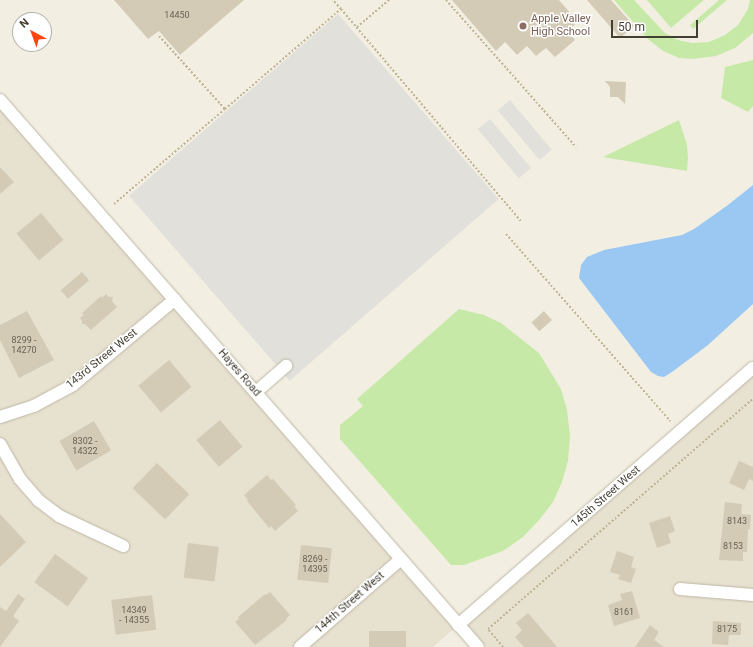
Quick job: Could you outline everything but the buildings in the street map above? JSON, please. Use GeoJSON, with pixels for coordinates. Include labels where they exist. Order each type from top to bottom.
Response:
{"type":"FeatureCollection","features":[{"type":"Feature","properties":{"kind":"street","name":"Hayes Road"},"geometry":{"type":"LineString","coordinates":[[2,106],[175,299],[478,647]]}},
{"type":"Feature","properties":{"kind":"street","name":"143rd Street West"},"geometry":{"type":"LineString","coordinates":[[0,418],[34,406],[73,385],[175,299]]}},
{"type":"Feature","properties":{"kind":"street"},"geometry":{"type":"LineString","coordinates":[[256,392],[286,366]]}},
{"type":"Feature","properties":{"kind":"street","name":"145th Street West"},"geometry":{"type":"LineString","coordinates":[[458,625],[753,368]]}},
{"type":"Feature","properties":{"kind":"street"},"geometry":{"type":"LineString","coordinates":[[0,444],[20,479],[38,500],[59,516],[123,546]]}},
{"type":"Feature","properties":{"kind":"street","name":"144th Street West"},"geometry":{"type":"LineString","coordinates":[[300,647],[401,559]]}},
{"type":"Feature","properties":{"kind":"street"},"geometry":{"type":"LineString","coordinates":[[680,589],[753,595]]}},
{"type":"Feature","properties":{"kind":"path"},"geometry":{"type":"LineString","coordinates":[[333,0],[521,221]]}},
{"type":"Feature","properties":{"kind":"path"},"geometry":{"type":"LineString","coordinates":[[357,28],[389,0]]}},
{"type":"Feature","properties":{"kind":"path"},"geometry":{"type":"LineString","coordinates":[[446,0],[576,147]]}},
{"type":"Feature","properties":{"kind":"path"},"geometry":{"type":"LineString","coordinates":[[114,204],[341,9]]}},
{"type":"Feature","properties":{"kind":"path"},"geometry":{"type":"LineString","coordinates":[[159,36],[225,109]]}},
{"type":"Feature","properties":{"kind":"path"},"geometry":{"type":"LineString","coordinates":[[506,234],[670,421]]}},
{"type":"Feature","properties":{"kind":"path"},"geometry":{"type":"LineString","coordinates":[[503,647],[488,629],[753,399]]}},
{"type":"Feature","properties":{"kind":"shaded area"},"geometry":{"type":"Polygon","coordinates":[[[338,14],[499,199],[290,381],[129,196],[338,14]]]}},
{"type":"Feature","properties":{"kind":"shaded area"},"geometry":{"type":"Polygon","coordinates":[[[0,100],[458,625],[433,647],[0,647],[0,100]]]}},
{"type":"Feature","properties":{"kind":"shaded area"},"geometry":{"type":"Polygon","coordinates":[[[510,100],[552,150],[540,160],[498,110],[510,100]]]}},
{"type":"Feature","properties":{"kind":"shaded area"},"geometry":{"type":"Polygon","coordinates":[[[490,119],[531,168],[519,178],[478,129],[490,119]]]}},
{"type":"Feature","properties":{"kind":"shaded area"},"geometry":{"type":"Polygon","coordinates":[[[753,368],[753,647],[477,647],[458,625],[753,368]]]}},
{"type":"Feature","properties":{"kind":"green space"},"geometry":{"type":"Polygon","coordinates":[[[614,0],[634,0],[665,33],[678,40],[692,43],[709,42],[725,35],[738,25],[748,9],[750,0],[753,0],[753,33],[735,48],[716,56],[693,59],[679,58],[663,51],[649,40],[614,0]]]}},
{"type":"Feature","properties":{"kind":"green space"},"geometry":{"type":"Polygon","coordinates":[[[647,0],[704,0],[671,28],[647,0]]]}},
{"type":"Feature","properties":{"kind":"green space"},"geometry":{"type":"Polygon","coordinates":[[[719,0],[727,0],[693,29],[690,25],[719,0]]]}},
{"type":"Feature","properties":{"kind":"green space"},"geometry":{"type":"Polygon","coordinates":[[[753,60],[753,106],[748,112],[721,98],[725,67],[753,60]]]}},
{"type":"Feature","properties":{"kind":"green space"},"geometry":{"type":"Polygon","coordinates":[[[679,120],[687,145],[687,171],[603,157],[679,120]]]}},
{"type":"Feature","properties":{"kind":"green space"},"geometry":{"type":"Polygon","coordinates":[[[459,309],[484,315],[501,323],[539,353],[561,389],[567,410],[570,435],[568,461],[562,482],[553,502],[540,519],[523,537],[503,551],[464,565],[451,565],[340,439],[340,425],[363,406],[357,399],[459,309]]]}},
{"type":"Feature","properties":{"kind":"water"},"geometry":{"type":"Polygon","coordinates":[[[753,185],[753,304],[708,345],[664,377],[658,376],[651,372],[579,278],[581,265],[587,257],[604,250],[682,235],[694,229],[753,185]]]}},
{"type":"Feature","properties":{"kind":"place","name":"Apple Valley High School"},"geometry":{"type":"Point","coordinates":[523,26]}}]}
